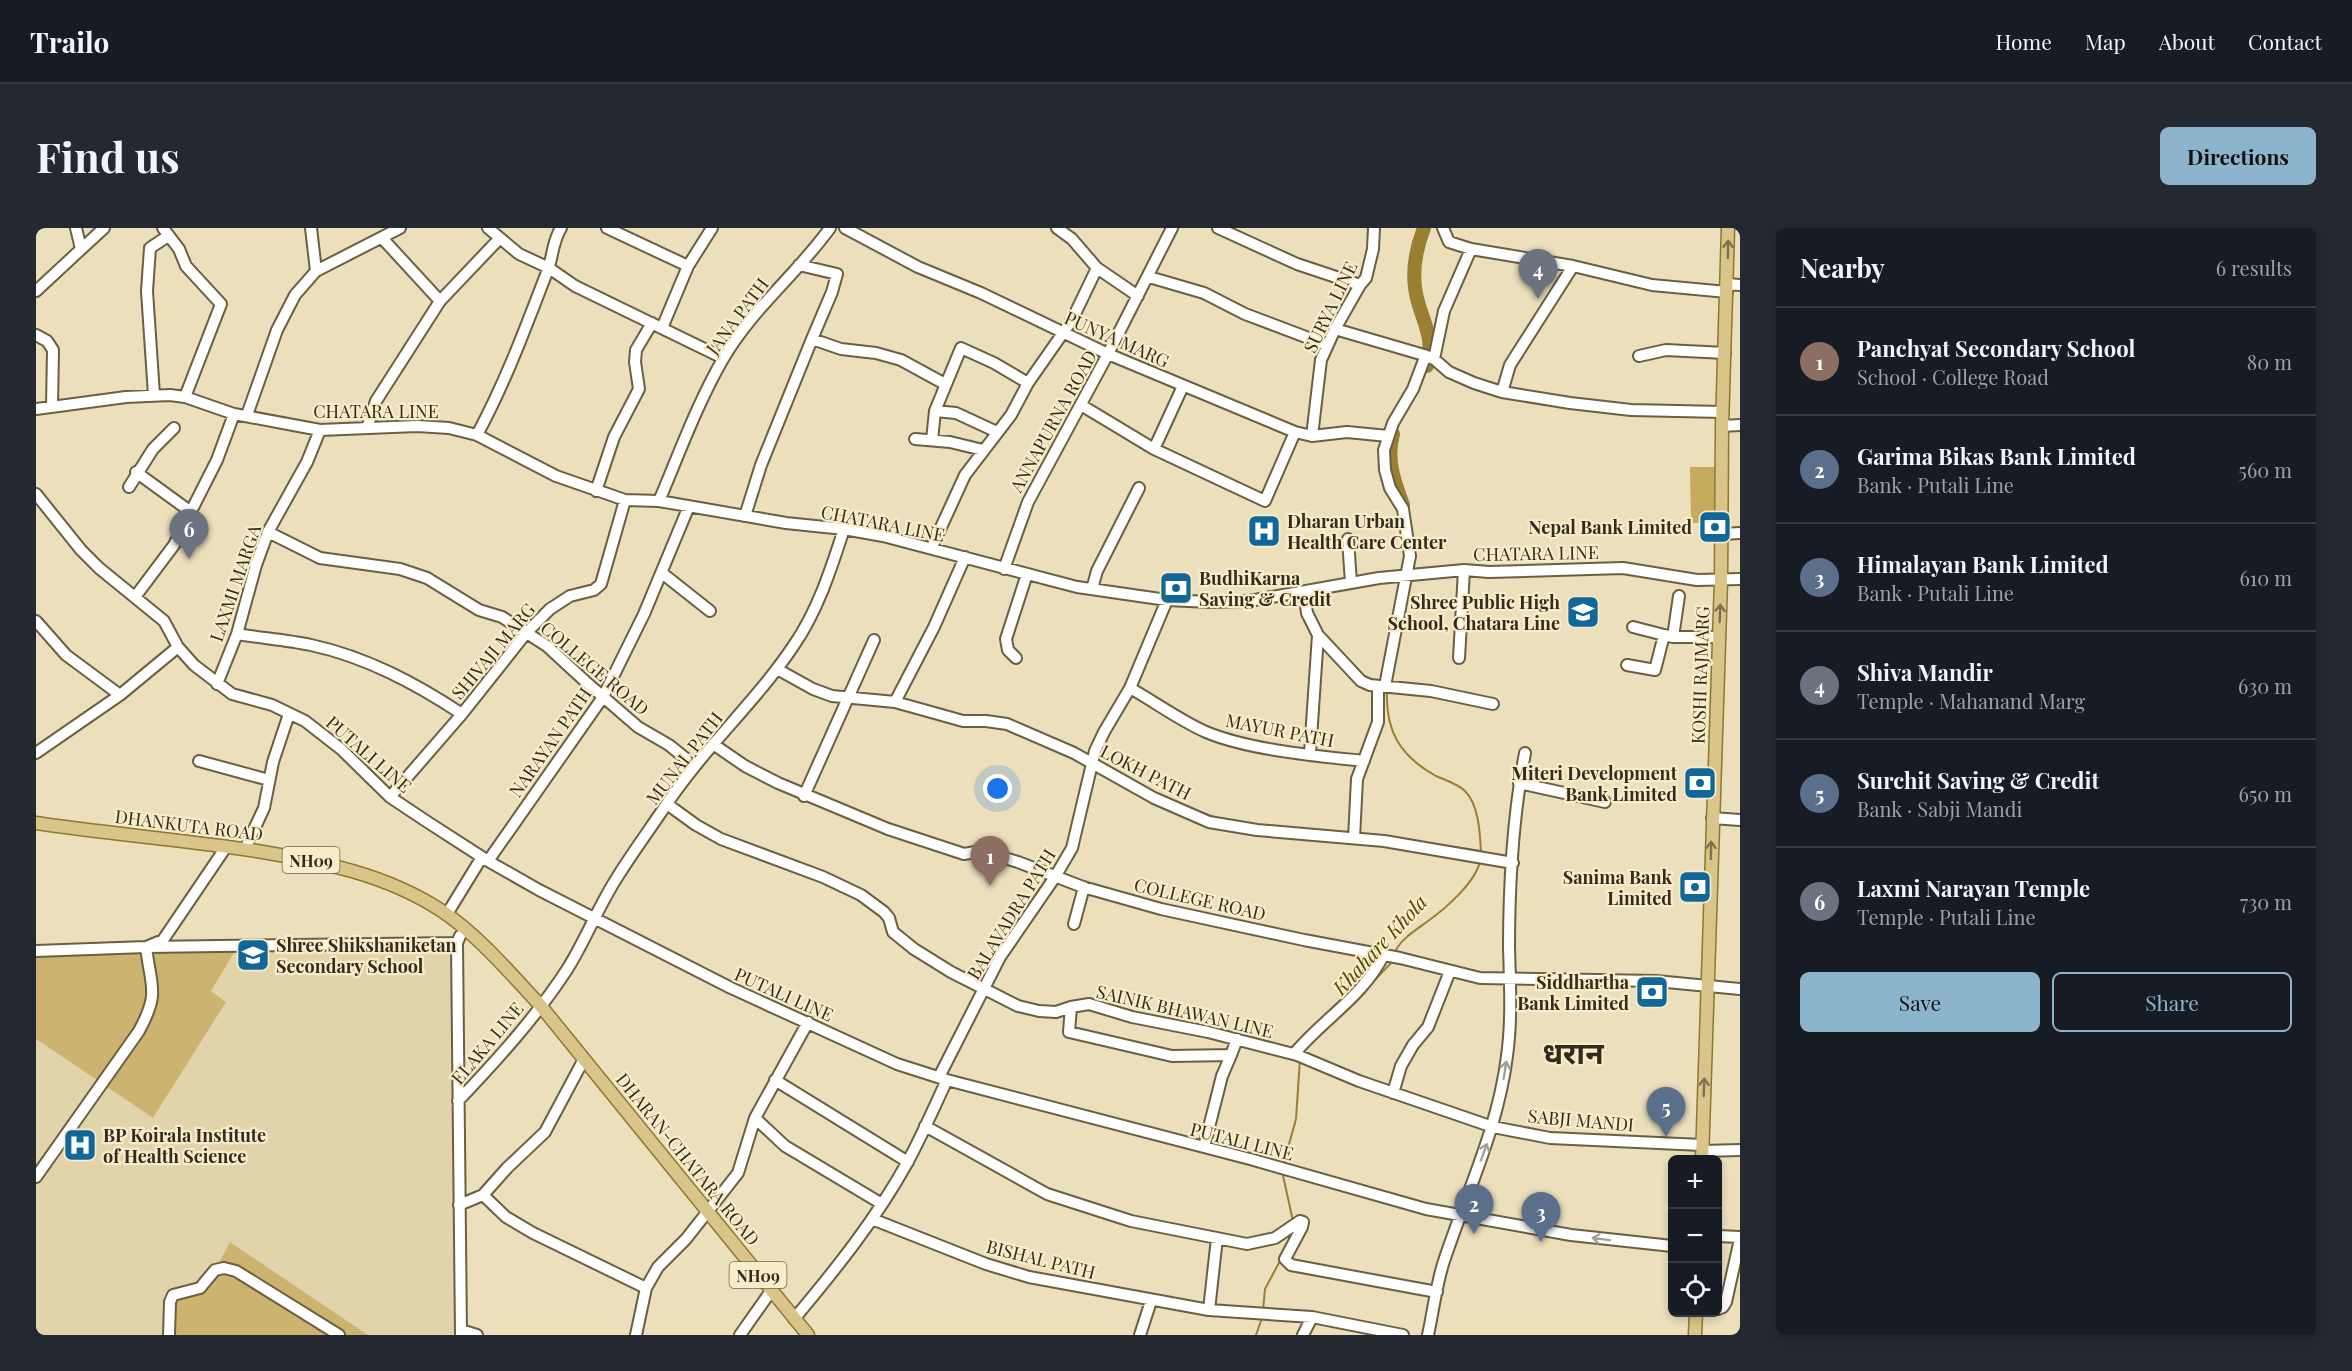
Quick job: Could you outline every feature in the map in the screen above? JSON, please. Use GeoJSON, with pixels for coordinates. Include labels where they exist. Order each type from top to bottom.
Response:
{"type":"FeatureCollection","features":[{"type":"Feature","properties":{"kind":"main road","name":"KOSHI RAJMARG"},"geometry":{"type":"LineString","coordinates":[[1702,1152],[1721,580],[1722,426],[1725,353],[1732,287],[1728,228]]}},
{"type":"Feature","properties":{"kind":"main road","name":"DHANKUTA ROAD"},"geometry":{"type":"LineString","coordinates":[[36,823],[245,849],[330,864],[374,877],[414,894],[447,914],[497,959],[540,1005]]}},
{"type":"Feature","properties":{"kind":"main road","name":"DHARAN-CHATARA ROAD"},"geometry":{"type":"LineString","coordinates":[[540,1005],[808,1335]]}},
{"type":"Feature","properties":{"kind":"main road"},"geometry":{"type":"LineString","coordinates":[[1695,1335],[1696,1317]]}},
{"type":"Feature","properties":{"kind":"street"},"geometry":{"type":"LineString","coordinates":[[76,228],[81,249]]}},
{"type":"Feature","properties":{"kind":"street"},"geometry":{"type":"LineString","coordinates":[[36,291],[104,228]]}},
{"type":"Feature","properties":{"kind":"street"},"geometry":{"type":"LineString","coordinates":[[247,415],[276,330],[296,295],[316,271],[400,228]]}},
{"type":"Feature","properties":{"kind":"street"},"geometry":{"type":"LineString","coordinates":[[488,228],[519,254],[549,268],[575,286],[723,358]]}},
{"type":"Feature","properties":{"kind":"street"},"geometry":{"type":"LineString","coordinates":[[477,435],[498,396],[518,350],[549,268],[553,245],[561,228]]}},
{"type":"Feature","properties":{"kind":"street"},"geometry":{"type":"LineString","coordinates":[[607,228],[631,233],[688,266]]}},
{"type":"Feature","properties":{"kind":"street"},"geometry":{"type":"LineString","coordinates":[[596,491],[614,437],[639,389],[635,362],[636,350],[657,326],[688,266],[712,228]]}},
{"type":"Feature","properties":{"kind":"street","name":"JANA PATH"},"geometry":{"type":"LineString","coordinates":[[659,501],[723,358],[757,312],[830,228]]}},
{"type":"Feature","properties":{"kind":"street","name":"PUNYA MARG"},"geometry":{"type":"LineString","coordinates":[[845,228],[918,267],[981,293],[1108,354],[1295,432],[1312,436],[1347,432],[1388,436]]}},
{"type":"Feature","properties":{"kind":"street"},"geometry":{"type":"LineString","coordinates":[[1057,228],[1072,239],[1097,268],[1138,296]]}},
{"type":"Feature","properties":{"kind":"street","name":"ANNAPURNA ROAD"},"geometry":{"type":"LineString","coordinates":[[1004,568],[1028,502],[1149,277],[1172,228]]}},
{"type":"Feature","properties":{"kind":"street"},"geometry":{"type":"LineString","coordinates":[[1218,228],[1297,264],[1360,285]]}},
{"type":"Feature","properties":{"kind":"street","name":"SURYA LINE"},"geometry":{"type":"LineString","coordinates":[[1312,436],[1321,360],[1335,330],[1366,278],[1374,228]]}},
{"type":"Feature","properties":{"kind":"street"},"geometry":{"type":"LineString","coordinates":[[1443,228],[1449,242],[1471,249],[1573,266],[1652,285],[1732,287]]}},
{"type":"Feature","properties":{"kind":"street"},"geometry":{"type":"LineString","coordinates":[[312,229],[316,271]]}},
{"type":"Feature","properties":{"kind":"street"},"geometry":{"type":"LineString","coordinates":[[154,395],[147,291],[150,248],[165,232],[179,249],[186,266],[221,304],[185,397]]}},
{"type":"Feature","properties":{"kind":"street"},"geometry":{"type":"LineString","coordinates":[[382,238],[440,301]]}},
{"type":"Feature","properties":{"kind":"street"},"geometry":{"type":"LineString","coordinates":[[367,428],[376,401],[440,301],[499,239]]}},
{"type":"Feature","properties":{"kind":"street"},"geometry":{"type":"LineString","coordinates":[[1354,838],[1358,779],[1378,722],[1410,574],[1410,556],[1403,509],[1390,488],[1385,470],[1384,450],[1388,436],[1413,389],[1424,360],[1428,357],[1444,311],[1471,249]]}},
{"type":"Feature","properties":{"kind":"street"},"geometry":{"type":"LineString","coordinates":[[745,516],[761,465],[832,292],[837,274],[799,265]]}},
{"type":"Feature","properties":{"kind":"street"},"geometry":{"type":"LineString","coordinates":[[1502,392],[1510,365],[1573,266]]}},
{"type":"Feature","properties":{"kind":"street"},"geometry":{"type":"LineString","coordinates":[[932,547],[965,475],[1011,415],[1028,382],[1072,320],[1097,268]]}},
{"type":"Feature","properties":{"kind":"street"},"geometry":{"type":"LineString","coordinates":[[1149,277],[1204,293],[1245,314],[1327,345]]}},
{"type":"Feature","properties":{"kind":"street"},"geometry":{"type":"LineString","coordinates":[[1335,330],[1428,357],[1449,372],[1502,392],[1631,410],[1723,412]]}},
{"type":"Feature","properties":{"kind":"street"},"geometry":{"type":"LineString","coordinates":[[36,335],[47,341],[53,350],[52,407]]}},
{"type":"Feature","properties":{"kind":"street"},"geometry":{"type":"LineString","coordinates":[[812,339],[842,350],[876,352],[901,360],[945,384]]}},
{"type":"Feature","properties":{"kind":"street"},"geometry":{"type":"LineString","coordinates":[[932,440],[935,411],[961,348],[1028,382]]}},
{"type":"Feature","properties":{"kind":"street"},"geometry":{"type":"LineString","coordinates":[[1639,356],[1666,350],[1725,353]]}},
{"type":"Feature","properties":{"kind":"street"},"geometry":{"type":"LineString","coordinates":[[1154,448],[1183,386]]}},
{"type":"Feature","properties":{"kind":"street","name":"CHATARA LINE"},"geometry":{"type":"LineString","coordinates":[[36,409],[154,395],[185,397],[234,414],[320,430],[417,426],[449,428],[477,435],[556,476],[625,500],[659,501],[745,516],[844,529],[932,547],[1092,590],[1167,600],[1249,601],[1410,574],[1464,570],[1501,572],[1623,568],[1696,580],[1740,579]]}},
{"type":"Feature","properties":{"kind":"street"},"geometry":{"type":"LineString","coordinates":[[1081,405],[1154,448],[1265,501],[1295,432]]}},
{"type":"Feature","properties":{"kind":"street"},"geometry":{"type":"LineString","coordinates":[[935,411],[956,413],[998,432]]}},
{"type":"Feature","properties":{"kind":"street"},"geometry":{"type":"LineString","coordinates":[[135,597],[174,545],[217,460],[234,414]]}},
{"type":"Feature","properties":{"kind":"street"},"geometry":{"type":"LineString","coordinates":[[1722,426],[1740,425]]}},
{"type":"Feature","properties":{"kind":"street"},"geometry":{"type":"LineString","coordinates":[[129,487],[136,472],[153,449],[174,428]]}},
{"type":"Feature","properties":{"kind":"street","name":"LAXMI MARGA"},"geometry":{"type":"LineString","coordinates":[[216,684],[237,634],[255,565],[268,532],[307,462],[320,430]]}},
{"type":"Feature","properties":{"kind":"street"},"geometry":{"type":"LineString","coordinates":[[915,439],[950,442],[983,450]]}},
{"type":"Feature","properties":{"kind":"street"},"geometry":{"type":"LineString","coordinates":[[136,472],[191,512]]}},
{"type":"Feature","properties":{"kind":"street"},"geometry":{"type":"LineString","coordinates":[[1092,590],[1097,571],[1139,488]]}},
{"type":"Feature","properties":{"kind":"street","name":"PUTALI LINE"},"geometry":{"type":"LineString","coordinates":[[36,494],[81,550],[99,568],[164,621],[178,647],[216,684],[232,694],[272,705],[304,722],[341,749],[390,797],[485,859],[594,919],[763,1004],[808,1022],[897,1064],[1397,1201],[1462,1216],[1571,1235],[1668,1246]]}},
{"type":"Feature","properties":{"kind":"street","name":"SHIVAJI MARG"},"geometry":{"type":"LineString","coordinates":[[390,797],[462,714],[527,632],[550,609],[570,596],[594,590],[601,584],[625,500]]}},
{"type":"Feature","properties":{"kind":"street","name":"NARAYAN PATH"},"geometry":{"type":"LineString","coordinates":[[447,914],[603,697],[662,573],[689,506]]}},
{"type":"Feature","properties":{"kind":"street","name":"MUNAL PATH"},"geometry":{"type":"LineString","coordinates":[[540,1005],[567,969],[617,877],[667,804],[712,744],[777,669],[795,643],[814,609],[832,568],[844,529]]}},
{"type":"Feature","properties":{"kind":"street","name":"COLLEGE ROAD"},"geometry":{"type":"LineString","coordinates":[[268,532],[320,558],[400,569],[427,578],[479,610],[502,617],[547,646],[638,727],[669,745],[695,766]]}},
{"type":"Feature","properties":{"kind":"street"},"geometry":{"type":"LineString","coordinates":[[1722,534],[1740,533]]}},
{"type":"Feature","properties":{"kind":"street"},"geometry":{"type":"LineString","coordinates":[[1348,539],[1351,583]]}},
{"type":"Feature","properties":{"kind":"street"},"geometry":{"type":"LineString","coordinates":[[895,702],[934,627],[965,557]]}},
{"type":"Feature","properties":{"kind":"street"},"geometry":{"type":"LineString","coordinates":[[1459,658],[1464,570]]}},
{"type":"Feature","properties":{"kind":"street"},"geometry":{"type":"LineString","coordinates":[[662,573],[710,611]]}},
{"type":"Feature","properties":{"kind":"street"},"geometry":{"type":"LineString","coordinates":[[1016,658],[1008,650],[1006,639],[1027,574]]}},
{"type":"Feature","properties":{"kind":"street"},"geometry":{"type":"LineString","coordinates":[[1304,592],[1307,613],[1318,635],[1361,681],[1370,685],[1431,691],[1493,704]]}},
{"type":"Feature","properties":{"kind":"street"},"geometry":{"type":"LineString","coordinates":[[1627,665],[1655,670],[1669,636],[1679,596]]}},
{"type":"Feature","properties":{"kind":"street","name":"BALAVADRA PATH"},"geometry":{"type":"LineString","coordinates":[[794,1319],[845,1258],[873,1219],[908,1162],[983,989],[1019,927],[1055,877],[1072,848],[1091,763],[1104,732],[1130,688],[1167,600]]}},
{"type":"Feature","properties":{"kind":"street"},"geometry":{"type":"LineString","coordinates":[[36,621],[66,655],[120,695]]}},
{"type":"Feature","properties":{"kind":"street"},"geometry":{"type":"LineString","coordinates":[[1634,627],[1669,636],[1719,637]]}},
{"type":"Feature","properties":{"kind":"street"},"geometry":{"type":"LineString","coordinates":[[237,634],[311,645],[380,667],[421,687],[462,714]]}},
{"type":"Feature","properties":{"kind":"street"},"geometry":{"type":"LineString","coordinates":[[1310,753],[1318,635]]}},
{"type":"Feature","properties":{"kind":"street"},"geometry":{"type":"LineString","coordinates":[[804,796],[873,640]]}},
{"type":"Feature","properties":{"kind":"street"},"geometry":{"type":"LineString","coordinates":[[36,753],[120,695],[178,647]]}},
{"type":"Feature","properties":{"kind":"street","name":"LOKH PATH"},"geometry":{"type":"LineString","coordinates":[[777,669],[813,689],[832,696],[895,702],[963,721],[1007,724],[1091,763],[1154,798],[1209,822],[1257,830],[1384,841],[1513,863]]}},
{"type":"Feature","properties":{"kind":"street","name":"MAYUR PATH"},"geometry":{"type":"LineString","coordinates":[[1130,688],[1213,734],[1256,746],[1364,761]]}},
{"type":"Feature","properties":{"kind":"street"},"geometry":{"type":"LineString","coordinates":[[245,849],[264,808],[273,762],[289,714]]}},
{"type":"Feature","properties":{"kind":"street","name":"COLLEGE ROAD"},"geometry":{"type":"LineString","coordinates":[[712,744],[745,766],[804,796],[914,839],[964,854],[981,851],[1018,862],[1084,887],[1161,909],[1304,940],[1400,957],[1480,978],[1645,980],[1740,989]]}},
{"type":"Feature","properties":{"kind":"street"},"geometry":{"type":"LineString","coordinates":[[1428,1335],[1443,1265],[1493,1127],[1508,1054],[1509,945],[1515,818],[1525,753]]}},
{"type":"Feature","properties":{"kind":"street"},"geometry":{"type":"LineString","coordinates":[[199,760],[269,780]]}},
{"type":"Feature","properties":{"kind":"street"},"geometry":{"type":"LineString","coordinates":[[1519,783],[1605,802]]}},
{"type":"Feature","properties":{"kind":"street","name":"SAINIK BHAWAN LINE"},"geometry":{"type":"LineString","coordinates":[[667,804],[721,840],[823,877],[861,895],[884,912],[889,918],[893,932],[914,949],[983,989],[1018,1006],[1038,1011],[1056,1012],[1089,1004],[1132,1017],[1237,1039],[1299,1056],[1393,1093],[1493,1127]]}},
{"type":"Feature","properties":{"kind":"street"},"geometry":{"type":"LineString","coordinates":[[1712,818],[1740,820]]}},
{"type":"Feature","properties":{"kind":"street"},"geometry":{"type":"LineString","coordinates":[[146,947],[163,940],[226,846]]}},
{"type":"Feature","properties":{"kind":"street"},"geometry":{"type":"LineString","coordinates":[[1074,924],[1084,887]]}},
{"type":"Feature","properties":{"kind":"street"},"geometry":{"type":"LineString","coordinates":[[465,928],[457,943],[460,1332],[477,1335]]}},
{"type":"Feature","properties":{"kind":"street"},"geometry":{"type":"LineString","coordinates":[[36,951],[146,947],[457,943]]}},
{"type":"Feature","properties":{"kind":"street"},"geometry":{"type":"LineString","coordinates":[[36,1177],[139,1031],[149,1012],[154,993],[146,947]]}},
{"type":"Feature","properties":{"kind":"street"},"geometry":{"type":"LineString","coordinates":[[1299,1056],[1317,1029],[1355,996],[1377,969],[1385,954]]}},
{"type":"Feature","properties":{"kind":"street"},"geometry":{"type":"LineString","coordinates":[[1393,1093],[1401,1066],[1413,1045],[1428,1027],[1450,971]]}},
{"type":"Feature","properties":{"kind":"street","name":"ELAKA LINE"},"geometry":{"type":"LineString","coordinates":[[458,1101],[501,1056],[540,1005]]}},
{"type":"Feature","properties":{"kind":"street"},"geometry":{"type":"LineString","coordinates":[[1071,1007],[1069,1032],[1172,1056],[1231,1055]]}},
{"type":"Feature","properties":{"kind":"street"},"geometry":{"type":"LineString","coordinates":[[636,1335],[645,1288],[658,1267],[709,1213],[738,1173],[755,1118],[808,1022]]}},
{"type":"Feature","properties":{"kind":"street"},"geometry":{"type":"LineString","coordinates":[[1204,1147],[1222,1076],[1237,1039]]}},
{"type":"Feature","properties":{"kind":"street"},"geometry":{"type":"LineString","coordinates":[[459,1205],[483,1195],[507,1168],[545,1132],[584,1059]]}},
{"type":"Feature","properties":{"kind":"street"},"geometry":{"type":"LineString","coordinates":[[775,1080],[908,1162]]}},
{"type":"Feature","properties":{"kind":"street"},"geometry":{"type":"LineString","coordinates":[[755,1118],[785,1146],[882,1204]]}},
{"type":"Feature","properties":{"kind":"street"},"geometry":{"type":"LineString","coordinates":[[925,1126],[1061,1200],[1131,1221],[1236,1243],[1260,1243],[1275,1238],[1293,1225],[1303,1222],[1285,1259],[1291,1265],[1437,1292]]}},
{"type":"Feature","properties":{"kind":"street","name":"SABJI MANDI"},"geometry":{"type":"LineString","coordinates":[[1493,1127],[1550,1138],[1702,1152],[1740,1150]]}},
{"type":"Feature","properties":{"kind":"street"},"geometry":{"type":"LineString","coordinates":[[483,1195],[506,1217],[533,1233],[645,1288]]}},
{"type":"Feature","properties":{"kind":"street","name":"BISHAL PATH"},"geometry":{"type":"LineString","coordinates":[[873,1219],[986,1264],[1029,1277],[1209,1310],[1312,1317],[1403,1335]]}},
{"type":"Feature","properties":{"kind":"street"},"geometry":{"type":"LineString","coordinates":[[1722,1236],[1740,1238],[1726,1302],[1722,1307]]}},
{"type":"Feature","properties":{"kind":"street"},"geometry":{"type":"LineString","coordinates":[[1209,1310],[1217,1238]]}},
{"type":"Feature","properties":{"kind":"street"},"geometry":{"type":"LineString","coordinates":[[169,1335],[170,1302],[173,1295],[200,1288],[215,1270],[224,1268],[245,1275],[339,1335]]}},
{"type":"Feature","properties":{"kind":"street"},"geometry":{"type":"LineString","coordinates":[[740,1335],[771,1291]]}},
{"type":"Feature","properties":{"kind":"street"},"geometry":{"type":"LineString","coordinates":[[1140,1335],[1151,1301]]}},
{"type":"Feature","properties":{"kind":"street"},"geometry":{"type":"LineString","coordinates":[[1303,1335],[1312,1317]]}},
{"type":"Feature","properties":{"kind":"shaded area"},"geometry":{"type":"Polygon","coordinates":[[[1690,467],[1718,467],[1718,523],[1691,523],[1690,467]]]}},
{"type":"Feature","properties":{"kind":"shaded area"},"geometry":{"type":"Polygon","coordinates":[[[457,943],[461,1335],[368,1335],[230,1242],[215,1270],[169,1335],[36,1335],[36,1039],[153,1118],[226,1002],[211,991],[238,946],[457,943]]]}},
{"type":"Feature","properties":{"kind":"shaded area"},"geometry":{"type":"Polygon","coordinates":[[[238,946],[211,991],[226,1002],[153,1118],[36,1039],[36,951],[238,946]]]}},
{"type":"Feature","properties":{"kind":"shaded area"},"geometry":{"type":"Polygon","coordinates":[[[230,1242],[368,1335],[169,1335],[170,1302],[200,1288],[215,1270],[230,1242]]]}},
{"type":"Feature","properties":{"kind":"waterway","name":"Khahare Khola"},"geometry":{"type":"LineString","coordinates":[[1424,228],[1416,255],[1414,274],[1418,302],[1429,340],[1427,366]]}},
{"type":"Feature","properties":{"kind":"waterway","name":"Khahare Khola"},"geometry":{"type":"LineString","coordinates":[[1393,434],[1391,461],[1394,479],[1403,505]]}},
{"type":"Feature","properties":{"kind":"waterway","name":"Khahare Khola"},"geometry":{"type":"LineString","coordinates":[[1387,689],[1387,704],[1392,730],[1404,751],[1423,768],[1459,786],[1470,797],[1478,820],[1481,852]]}},
{"type":"Feature","properties":{"kind":"waterway"},"geometry":{"type":"LineString","coordinates":[[1200,812],[1217,818]]}},
{"type":"Feature","properties":{"kind":"waterway"},"geometry":{"type":"LineString","coordinates":[[1359,833],[1481,851]]}},
{"type":"Feature","properties":{"kind":"waterway","name":"Khahare Khola"},"geometry":{"type":"LineString","coordinates":[[1394,954],[1404,939],[1443,910],[1459,894],[1473,878],[1480,861]]}},
{"type":"Feature","properties":{"kind":"waterway","name":"Khahare Khola"},"geometry":{"type":"LineString","coordinates":[[1369,986],[1391,963],[1392,959]]}},
{"type":"Feature","properties":{"kind":"waterway","name":"Khahare Khola"},"geometry":{"type":"LineString","coordinates":[[1283,1166],[1296,1119],[1300,1059]]}},
{"type":"Feature","properties":{"kind":"waterway","name":"Khahare Khola"},"geometry":{"type":"LineString","coordinates":[[1282,1171],[1293,1221]]}},
{"type":"Feature","properties":{"kind":"waterway","name":"Khahare Khola"},"geometry":{"type":"LineString","coordinates":[[1263,1310],[1265,1289],[1281,1259]]}},
{"type":"Feature","properties":{"kind":"waterway","name":"Khahare Khola"},"geometry":{"type":"LineString","coordinates":[[1256,1335],[1262,1318]]}},
{"type":"Feature","properties":{"kind":"place","name":"Shiva Mandir"},"geometry":{"type":"Point","coordinates":[1538,299]}},
{"type":"Feature","properties":{"kind":"place","name":"Nepal Bank Limited"},"geometry":{"type":"Point","coordinates":[1715,527]}},
{"type":"Feature","properties":{"kind":"place","name":"Dharan Urban Health Care Center"},"geometry":{"type":"Point","coordinates":[1264,531]}},
{"type":"Feature","properties":{"kind":"place","name":"Laxmi Narayan Temple"},"geometry":{"type":"Point","coordinates":[189,559]}},
{"type":"Feature","properties":{"kind":"place","name":"BudhiKarna Saving & Credit"},"geometry":{"type":"Point","coordinates":[1176,588]}},
{"type":"Feature","properties":{"kind":"place","name":"Shree Public High School, Chatara Line"},"geometry":{"type":"Point","coordinates":[1583,612]}},
{"type":"Feature","properties":{"kind":"place","name":"Miteri Development Bank Limited"},"geometry":{"type":"Point","coordinates":[1700,783]}},
{"type":"Feature","properties":{"kind":"place","name":"Panchyat Secondary School"},"geometry":{"type":"Point","coordinates":[990,886]}},
{"type":"Feature","properties":{"kind":"place","name":"Sanima Bank Limited"},"geometry":{"type":"Point","coordinates":[1695,887]}},
{"type":"Feature","properties":{"kind":"place","name":"Shree Shikshaniketan Secondary School"},"geometry":{"type":"Point","coordinates":[253,955]}},
{"type":"Feature","properties":{"kind":"place","name":"Siddhartha Bank Limited"},"geometry":{"type":"Point","coordinates":[1652,992]}},
{"type":"Feature","properties":{"kind":"place","name":"Surchit Saving & Credit"},"geometry":{"type":"Point","coordinates":[1666,1137]}},
{"type":"Feature","properties":{"kind":"place","name":"BP Koirala Institute of Health Science"},"geometry":{"type":"Point","coordinates":[80,1145]}},
{"type":"Feature","properties":{"kind":"place","name":"Garima Bikas Bank Limited"},"geometry":{"type":"Point","coordinates":[1474,1234]}},
{"type":"Feature","properties":{"kind":"place","name":"Himalayan Bank Limited"},"geometry":{"type":"Point","coordinates":[1541,1242]}},
{"type":"Feature","properties":{"kind":"district","name":"धरान"},"geometry":{"type":"Point","coordinates":[1573,1052]}}]}
